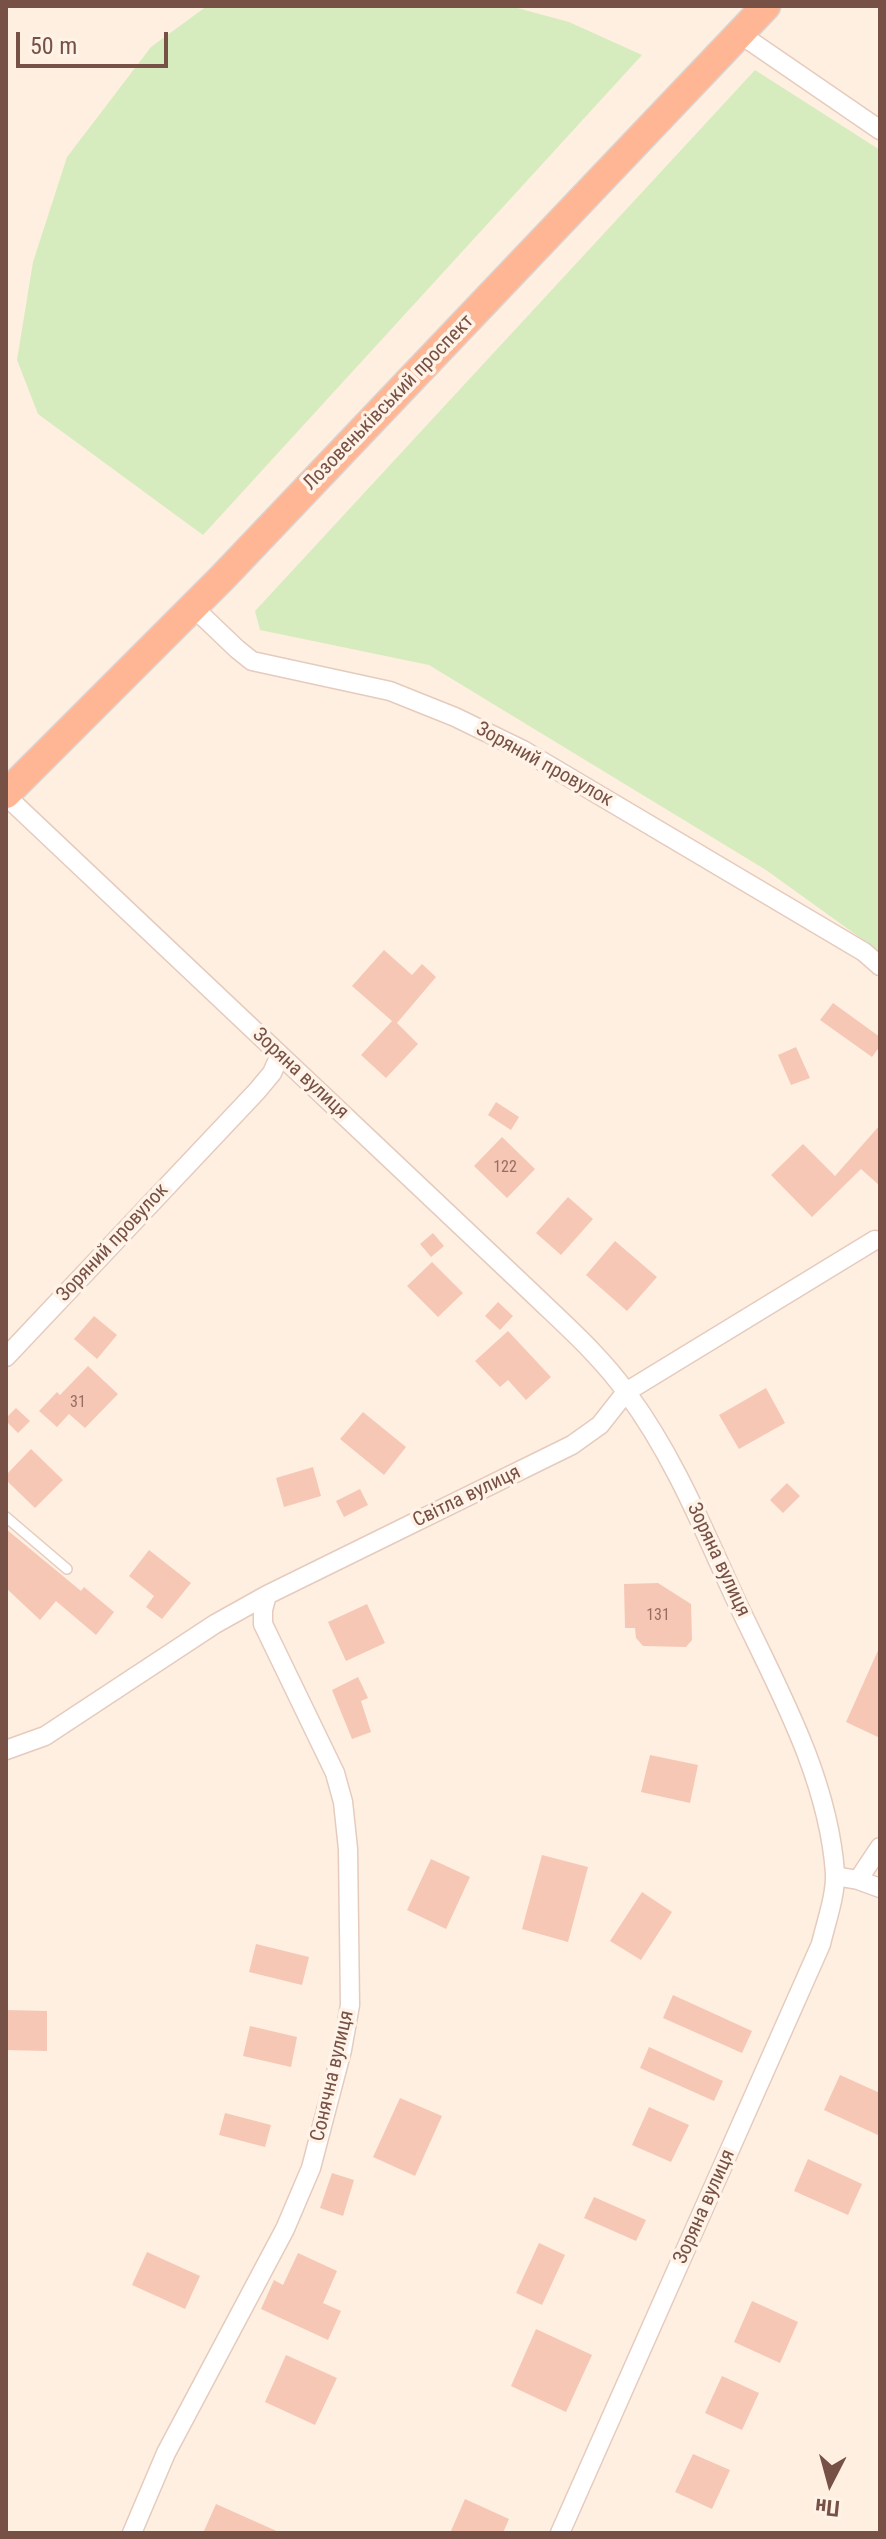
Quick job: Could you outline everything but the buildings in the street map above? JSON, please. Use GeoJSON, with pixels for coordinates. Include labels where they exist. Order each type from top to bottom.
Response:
{"type":"FeatureCollection","features":[{"type":"Feature","properties":{"kind":"highway","name":"Лозовеньківський проспект"},"geometry":{"type":"LineString","coordinates":[[6,795],[193,607],[766,6]]}},
{"type":"Feature","properties":{"kind":"street"},"geometry":{"type":"LineString","coordinates":[[740,34],[880,130]]}},
{"type":"Feature","properties":{"kind":"street","name":"Зоряний провулок"},"geometry":{"type":"LineString","coordinates":[[193,607],[252,661],[390,691],[455,717],[523,750],[864,952],[880,966]]}},
{"type":"Feature","properties":{"kind":"street","name":"Зоряна вулиця"},"geometry":{"type":"LineString","coordinates":[[6,795],[531,1292],[590,1349],[626,1392],[663,1448],[704,1527],[785,1702],[817,1784],[835,1876],[821,1944],[560,2533]]}},
{"type":"Feature","properties":{"kind":"street","name":"Зоряний провулок"},"geometry":{"type":"LineString","coordinates":[[6,1357],[257,1091],[272,1073],[280,1055]]}},
{"type":"Feature","properties":{"kind":"street","name":"Світла вулиця"},"geometry":{"type":"LineString","coordinates":[[6,1750],[45,1736],[215,1624],[267,1595],[572,1445],[600,1425],[626,1392],[875,1240]]}},
{"type":"Feature","properties":{"kind":"street","name":"Сонячна вулиця"},"geometry":{"type":"LineString","coordinates":[[132,2533],[166,2453],[285,2229],[311,2168],[342,2050],[350,2005],[348,1849],[343,1802],[335,1773],[263,1624],[267,1595]]}},
{"type":"Feature","properties":{"kind":"street"},"geometry":{"type":"LineString","coordinates":[[858,1880],[880,1847]]}},
{"type":"Feature","properties":{"kind":"street"},"geometry":{"type":"LineString","coordinates":[[835,1876],[880,1888]]}},
{"type":"Feature","properties":{"kind":"lane"},"geometry":{"type":"LineString","coordinates":[[6,1517],[67,1569]]}},
{"type":"Feature","properties":{"kind":"green space"},"geometry":{"type":"Polygon","coordinates":[[[207,6],[510,6],[569,22],[642,55],[203,535],[38,414],[17,360],[33,262],[67,157],[151,47],[207,6]]]}},
{"type":"Feature","properties":{"kind":"green space"},"geometry":{"type":"Polygon","coordinates":[[[755,70],[880,150],[880,952],[766,870],[429,665],[260,630],[255,611],[755,70]]]}}]}
